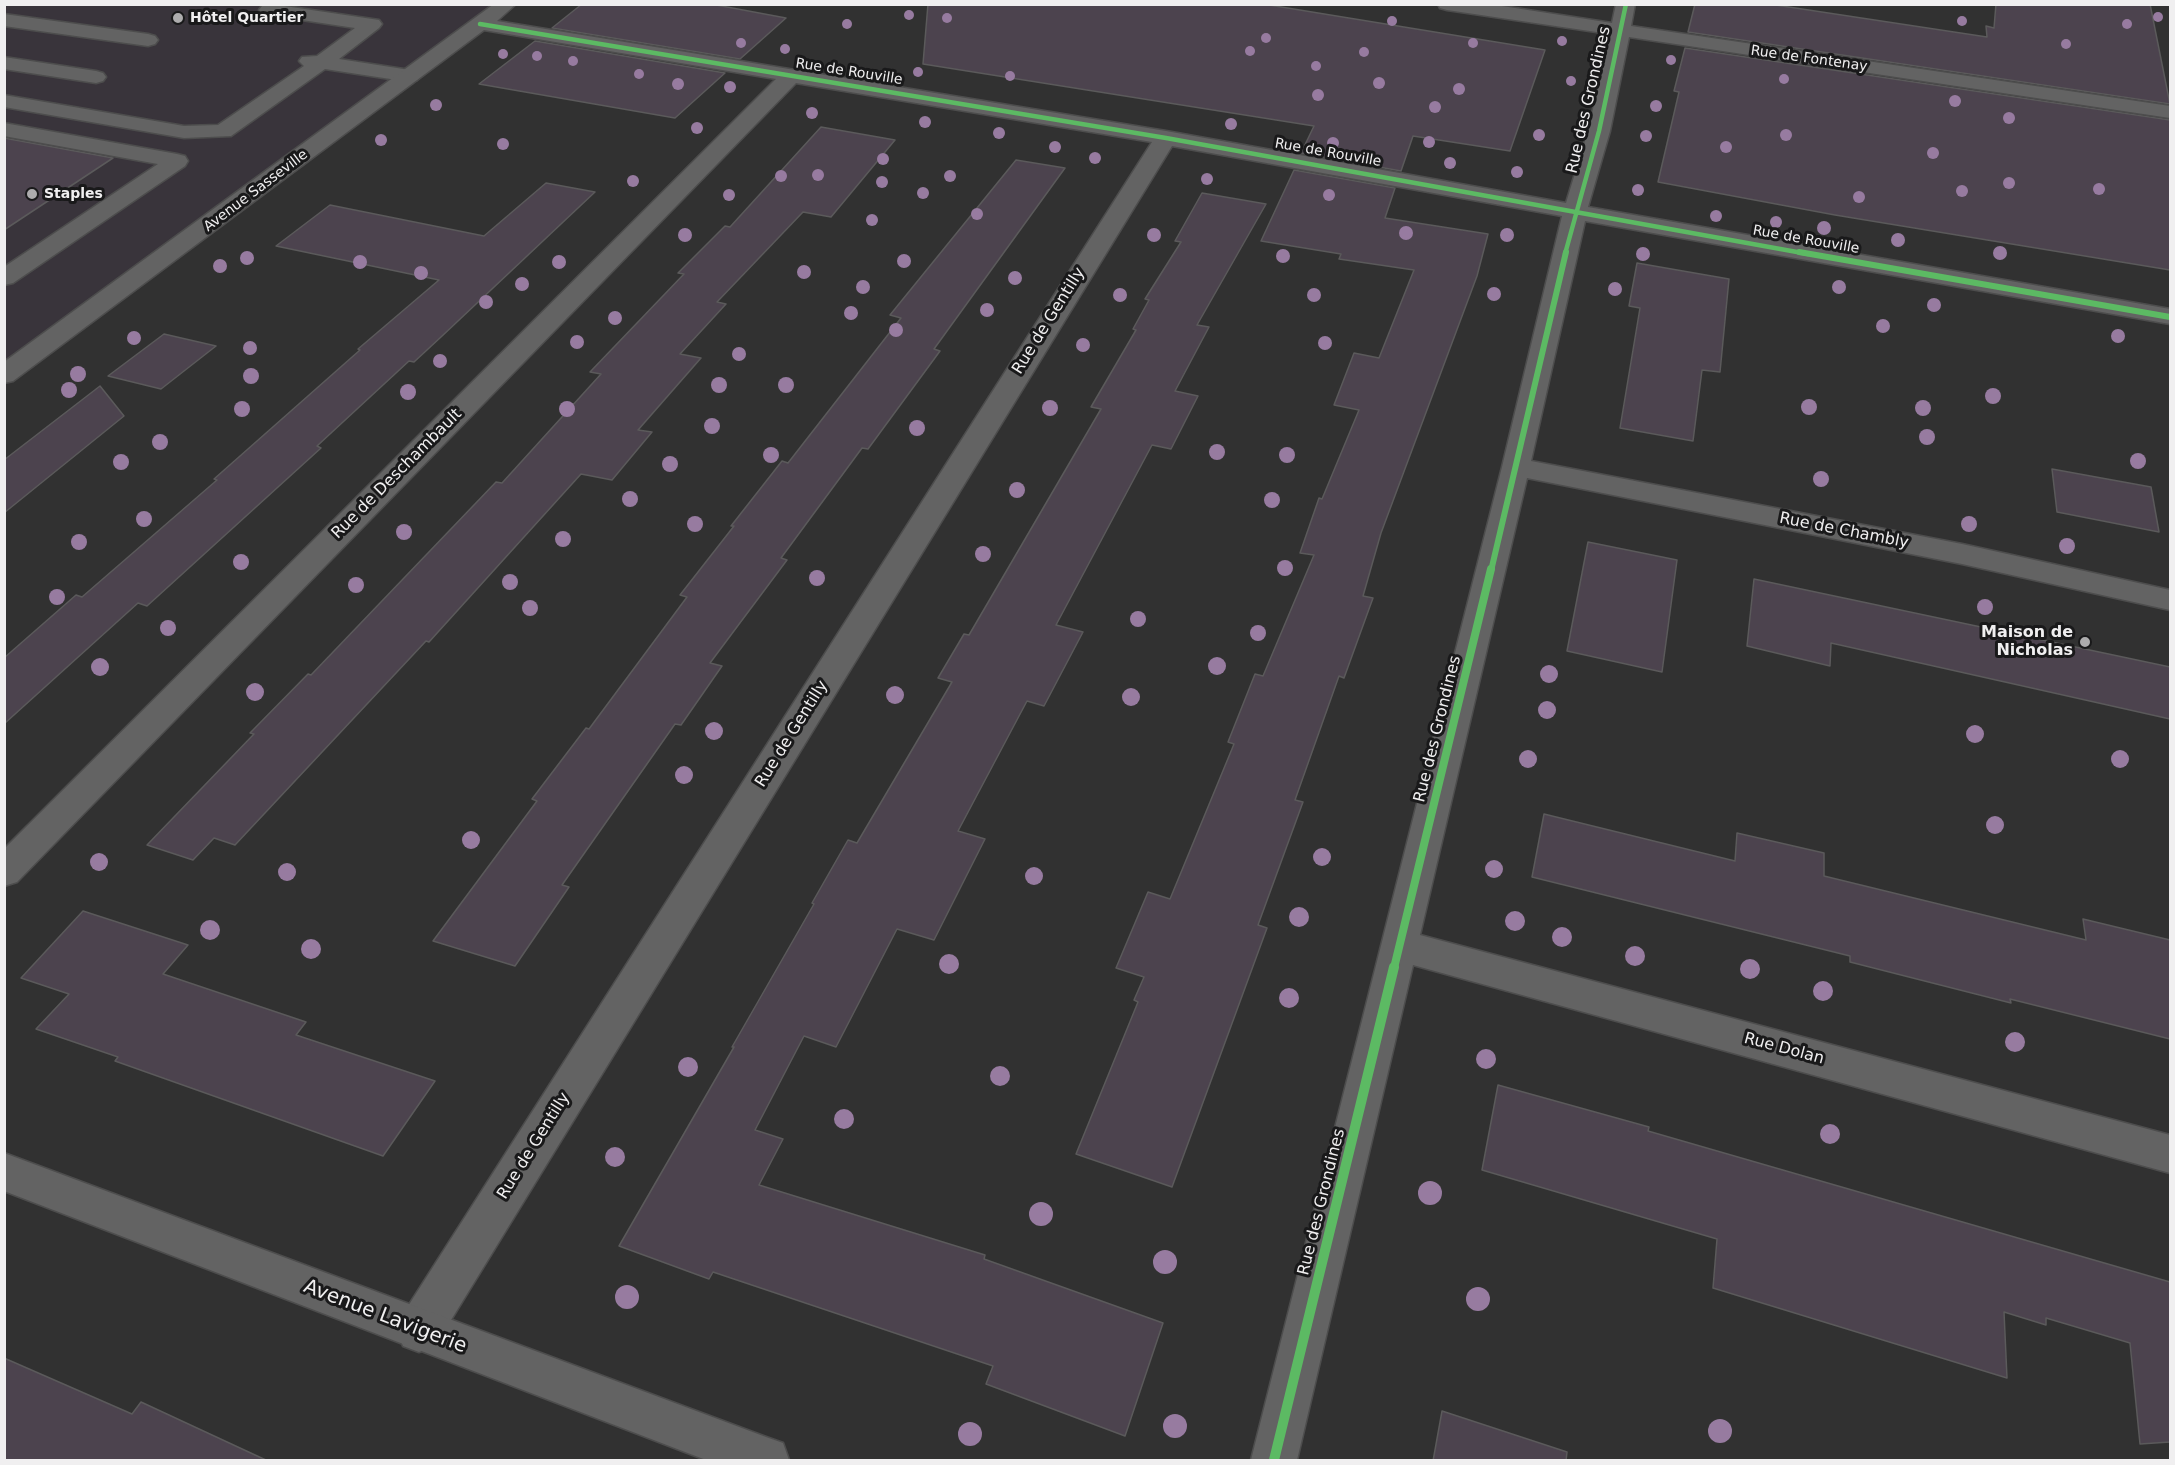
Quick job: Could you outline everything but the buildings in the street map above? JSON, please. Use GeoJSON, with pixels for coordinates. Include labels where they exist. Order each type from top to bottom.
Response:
{"type":"FeatureCollection","features":[{"type":"Feature","properties":{"kind":"street","name":"Avenue Sasseville"},"geometry":{"type":"LineString","coordinates":[[4,375],[507,4]]}},
{"type":"Feature","properties":{"kind":"street","name":"Rue de Fontenay"},"geometry":{"type":"LineString","coordinates":[[1447,4],[2170,112]]}},
{"type":"Feature","properties":{"kind":"street","name":"Rue des Grondines"},"geometry":{"type":"LineString","coordinates":[[1274,1461],[1516,467],[1575,212],[1599,131],[1626,4]]}},
{"type":"Feature","properties":{"kind":"street"},"geometry":{"type":"LineString","coordinates":[[4,34],[51,9]]}},
{"type":"Feature","properties":{"kind":"street"},"geometry":{"type":"LineString","coordinates":[[4,101],[184,132],[223,132],[372,24],[269,10]]}},
{"type":"Feature","properties":{"kind":"street"},"geometry":{"type":"LineString","coordinates":[[4,20],[148,40]]}},
{"type":"Feature","properties":{"kind":"street","name":"Rue de Rouville"},"geometry":{"type":"LineString","coordinates":[[480,24],[1166,138],[2170,317]]}},
{"type":"Feature","properties":{"kind":"street"},"geometry":{"type":"LineString","coordinates":[[298,59],[410,76]]}},
{"type":"Feature","properties":{"kind":"street"},"geometry":{"type":"LineString","coordinates":[[4,63],[96,76]]}},
{"type":"Feature","properties":{"kind":"street","name":"Rue de Deschambault"},"geometry":{"type":"LineString","coordinates":[[4,872],[791,76]]}},
{"type":"Feature","properties":{"kind":"street"},"geometry":{"type":"LineString","coordinates":[[245,96],[269,99]]}},
{"type":"Feature","properties":{"kind":"street"},"geometry":{"type":"LineString","coordinates":[[4,129],[177,161],[4,278]]}},
{"type":"Feature","properties":{"kind":"street","name":"Rue de Gentilly"},"geometry":{"type":"LineString","coordinates":[[419,1330],[1166,138]]}},
{"type":"Feature","properties":{"kind":"street","name":"Rue de Chambly"},"geometry":{"type":"LineString","coordinates":[[1516,467],[1962,554],[2170,600]]}},
{"type":"Feature","properties":{"kind":"street","name":"Rue Dolan"},"geometry":{"type":"LineString","coordinates":[[1398,945],[2170,1154]]}},
{"type":"Feature","properties":{"kind":"street","name":"Avenue Lavigerie"},"geometry":{"type":"LineString","coordinates":[[4,1172],[766,1461]]}},
{"type":"Feature","properties":{"kind":"shaded area"},"geometry":{"type":"Polygon","coordinates":[[[5,5],[507,5],[5,375],[5,5]]]}},
{"type":"Feature","properties":{"kind":"cycle path"},"geometry":{"type":"LineString","coordinates":[[1274,1460],[1516,467],[1575,212],[1599,131],[1626,4]]}},
{"type":"Feature","properties":{"kind":"cycle path"},"geometry":{"type":"LineString","coordinates":[[480,24],[1166,138],[1506,198],[1636,224],[2170,317]]}},
{"type":"Feature","properties":{"kind":"place","name":"Hôtel Quartier"},"geometry":{"type":"Point","coordinates":[178,18]}},
{"type":"Feature","properties":{"kind":"place","name":"Staples"},"geometry":{"type":"Point","coordinates":[32,194]}},
{"type":"Feature","properties":{"kind":"place","name":"Maison de Nicholas"},"geometry":{"type":"Point","coordinates":[2085,642]}}]}
